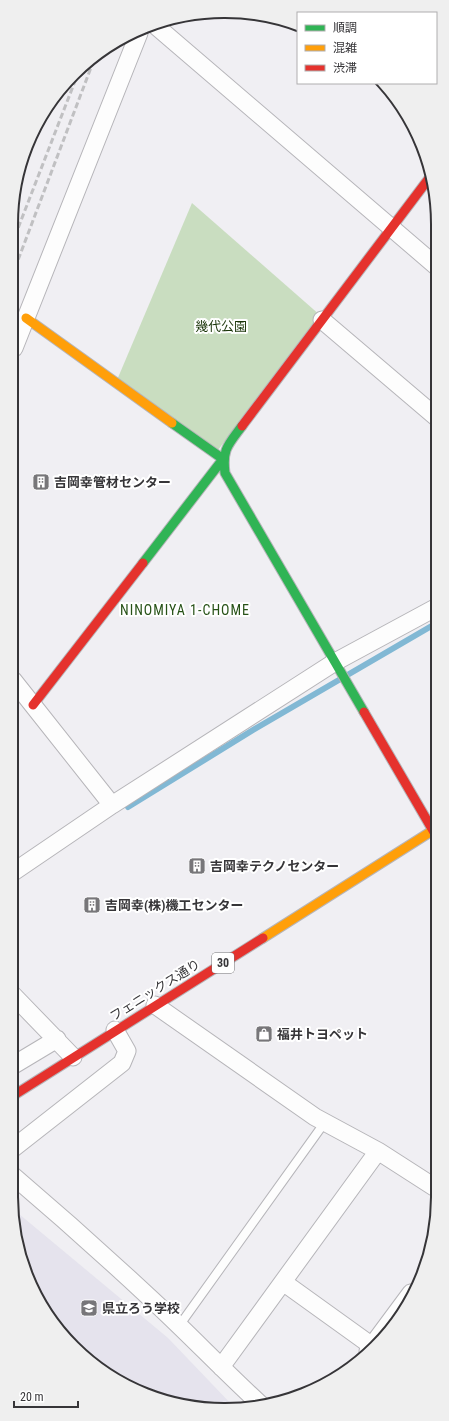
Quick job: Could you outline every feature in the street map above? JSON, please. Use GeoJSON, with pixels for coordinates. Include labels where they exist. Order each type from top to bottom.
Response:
{"type":"FeatureCollection","features":[{"type":"Feature","properties":{"kind":"street"},"geometry":{"type":"LineString","coordinates":[[159,29],[431,262]]}},
{"type":"Feature","properties":{"kind":"street"},"geometry":{"type":"LineString","coordinates":[[18,338],[137,37]]}},
{"type":"Feature","properties":{"kind":"street"},"geometry":{"type":"LineString","coordinates":[[33,705],[223,459],[227,446],[426,182]]}},
{"type":"Feature","properties":{"kind":"street"},"geometry":{"type":"LineString","coordinates":[[26,318],[223,459],[225,473],[431,826]]}},
{"type":"Feature","properties":{"kind":"street"},"geometry":{"type":"LineString","coordinates":[[322,320],[431,413]]}},
{"type":"Feature","properties":{"kind":"street"},"geometry":{"type":"LineString","coordinates":[[18,869],[112,805],[335,662],[431,610]]}},
{"type":"Feature","properties":{"kind":"street"},"geometry":{"type":"LineString","coordinates":[[18,686],[112,805]]}},
{"type":"Feature","properties":{"kind":"street","name":"フェニックス通り"},"geometry":{"type":"LineString","coordinates":[[18,1092],[431,833]]}},
{"type":"Feature","properties":{"kind":"street"},"geometry":{"type":"LineString","coordinates":[[18,1000],[73,1057]]}},
{"type":"Feature","properties":{"kind":"street"},"geometry":{"type":"LineString","coordinates":[[155,1005],[315,1117],[378,1151],[431,1185]]}},
{"type":"Feature","properties":{"kind":"street"},"geometry":{"type":"LineString","coordinates":[[18,1145],[122,1063],[127,1051],[115,1030]]}},
{"type":"Feature","properties":{"kind":"street"},"geometry":{"type":"LineString","coordinates":[[18,1062],[57,1039]]}},
{"type":"Feature","properties":{"kind":"street"},"geometry":{"type":"LineString","coordinates":[[221,1367],[378,1151]]}},
{"type":"Feature","properties":{"kind":"street"},"geometry":{"type":"LineString","coordinates":[[18,1180],[67,1221],[256,1400]]}},
{"type":"Feature","properties":{"kind":"street"},"geometry":{"type":"LineString","coordinates":[[283,1282],[367,1347]]}},
{"type":"Feature","properties":{"kind":"lane"},"geometry":{"type":"LineString","coordinates":[[179,1326],[325,1122]]}},
{"type":"Feature","properties":{"kind":"shaded area","name":"県立ろう学校"},"geometry":{"type":"Polygon","coordinates":[[[19,1214],[168,1338],[230,1403],[211,1403],[184,1399],[158,1392],[133,1382],[88,1352],[69,1333],[39,1288],[25,1250],[19,1214]]]}},
{"type":"Feature","properties":{"kind":"green space","name":"幾代公園"},"geometry":{"type":"Polygon","coordinates":[[[192,203],[321,316],[218,450],[117,380],[192,203]]]}},
{"type":"Feature","properties":{"kind":"waterway"},"geometry":{"type":"LineString","coordinates":[[128,807],[253,730],[431,626]]}},
{"type":"Feature","properties":{"kind":"railway"},"geometry":{"type":"LineString","coordinates":[[18,260],[91,67]]}},
{"type":"Feature","properties":{"kind":"railway"},"geometry":{"type":"LineString","coordinates":[[18,228],[75,81]]}},
{"type":"Feature","properties":{"kind":"traffic: fast"},"geometry":{"type":"LineString","coordinates":[[143,563],[223,459],[172,423]]}},
{"type":"Feature","properties":{"kind":"traffic: fast"},"geometry":{"type":"LineString","coordinates":[[242,426],[233,438],[225,453],[225,473],[364,712]]}},
{"type":"Feature","properties":{"kind":"traffic: slow"},"geometry":{"type":"LineString","coordinates":[[26,318],[172,423]]}},
{"type":"Feature","properties":{"kind":"traffic: slow"},"geometry":{"type":"LineString","coordinates":[[263,938],[431,832]]}},
{"type":"Feature","properties":{"kind":"traffic: jam"},"geometry":{"type":"LineString","coordinates":[[242,426],[426,182]]}},
{"type":"Feature","properties":{"kind":"traffic: jam"},"geometry":{"type":"LineString","coordinates":[[33,705],[143,563]]}},
{"type":"Feature","properties":{"kind":"traffic: jam"},"geometry":{"type":"LineString","coordinates":[[364,712],[431,827]]}},
{"type":"Feature","properties":{"kind":"traffic: jam"},"geometry":{"type":"LineString","coordinates":[[18,1093],[263,938]]}},
{"type":"Feature","properties":{"kind":"place","name":"吉岡幸管材センター"},"geometry":{"type":"Point","coordinates":[41,482]}},
{"type":"Feature","properties":{"kind":"place","name":"吉岡幸テクノセンター"},"geometry":{"type":"Point","coordinates":[197,866]}},
{"type":"Feature","properties":{"kind":"place","name":"吉岡幸(株)機工センター"},"geometry":{"type":"Point","coordinates":[92,905]}},
{"type":"Feature","properties":{"kind":"place","name":"福井トヨペット"},"geometry":{"type":"Point","coordinates":[264,1034]}},
{"type":"Feature","properties":{"kind":"place","name":"県立ろう学校"},"geometry":{"type":"Point","coordinates":[89,1308]}},
{"type":"Feature","properties":{"kind":"district","name":"NINOMIYA 1-CHOME"},"geometry":{"type":"Point","coordinates":[185,610]}}]}
